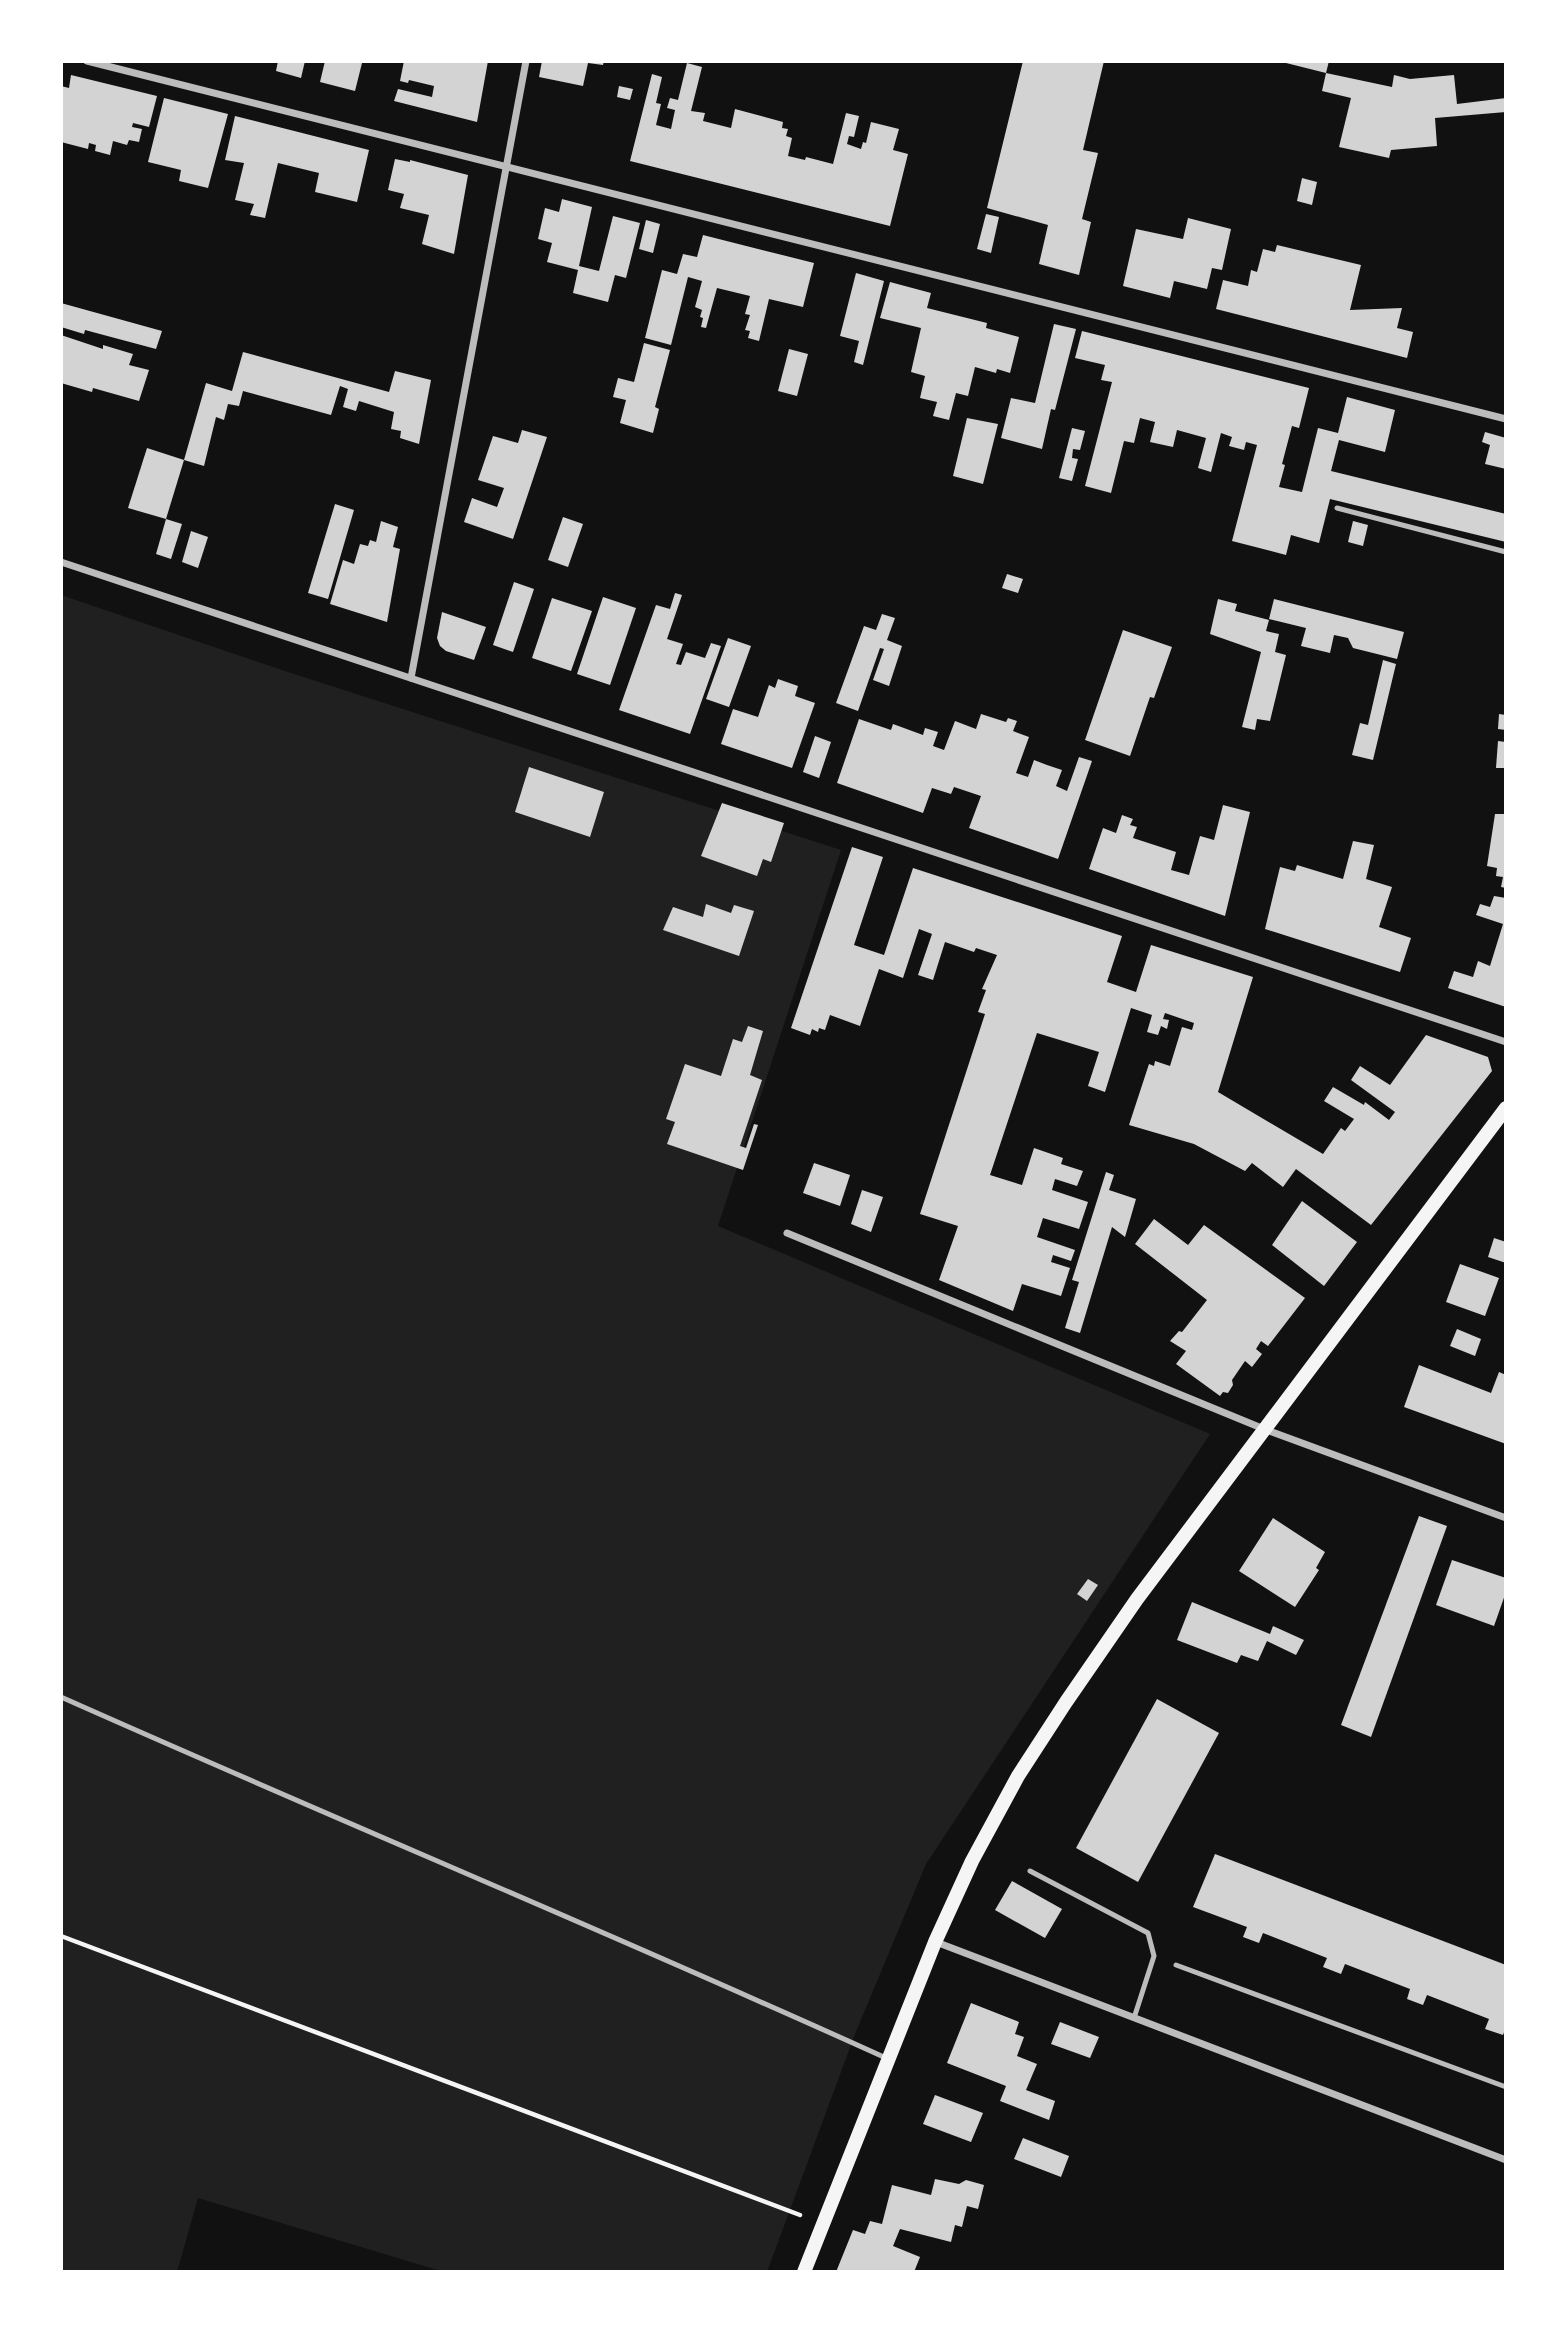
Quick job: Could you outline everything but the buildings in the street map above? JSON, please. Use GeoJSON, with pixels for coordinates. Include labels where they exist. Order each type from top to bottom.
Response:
{"type":"FeatureCollection","features":[{"type":"Feature","properties":{"kind":"main road"},"geometry":{"type":"LineString","coordinates":[[804,2272],[935,1942],[972,1861],[1031,1755],[1137,1599],[1506,1108]]}},
{"type":"Feature","properties":{"kind":"street"},"geometry":{"type":"LineString","coordinates":[[87,61],[1506,419]]}},
{"type":"Feature","properties":{"kind":"street"},"geometry":{"type":"LineString","coordinates":[[411,678],[526,61]]}},
{"type":"Feature","properties":{"kind":"street"},"geometry":{"type":"LineString","coordinates":[[61,562],[1506,1042]]}},
{"type":"Feature","properties":{"kind":"street"},"geometry":{"type":"LineString","coordinates":[[788,1233],[1264,1429],[1506,1518]]}},
{"type":"Feature","properties":{"kind":"street"},"geometry":{"type":"LineString","coordinates":[[935,1942],[1506,2160]]}},
{"type":"Feature","properties":{"kind":"lane"},"geometry":{"type":"LineString","coordinates":[[1337,508],[1506,552]]}},
{"type":"Feature","properties":{"kind":"lane"},"geometry":{"type":"LineString","coordinates":[[61,1698],[275,1793],[705,1976],[889,2059]]}},
{"type":"Feature","properties":{"kind":"lane"},"geometry":{"type":"LineString","coordinates":[[1030,1871],[1148,1933],[1154,1956],[1134,2018]]}},
{"type":"Feature","properties":{"kind":"lane"},"geometry":{"type":"LineString","coordinates":[[1176,1965],[1506,2087]]}},
{"type":"Feature","properties":{"kind":"path"},"geometry":{"type":"LineString","coordinates":[[61,1936],[824,2224]]}},
{"type":"Feature","properties":{"kind":"shaded area"},"geometry":{"type":"Polygon","coordinates":[[[61,595],[288,672],[841,850],[718,1226],[1210,1434],[926,1864],[855,2034],[767,2272],[444,2272],[198,2198],[177,2272],[61,2272],[61,595]]]}}]}
